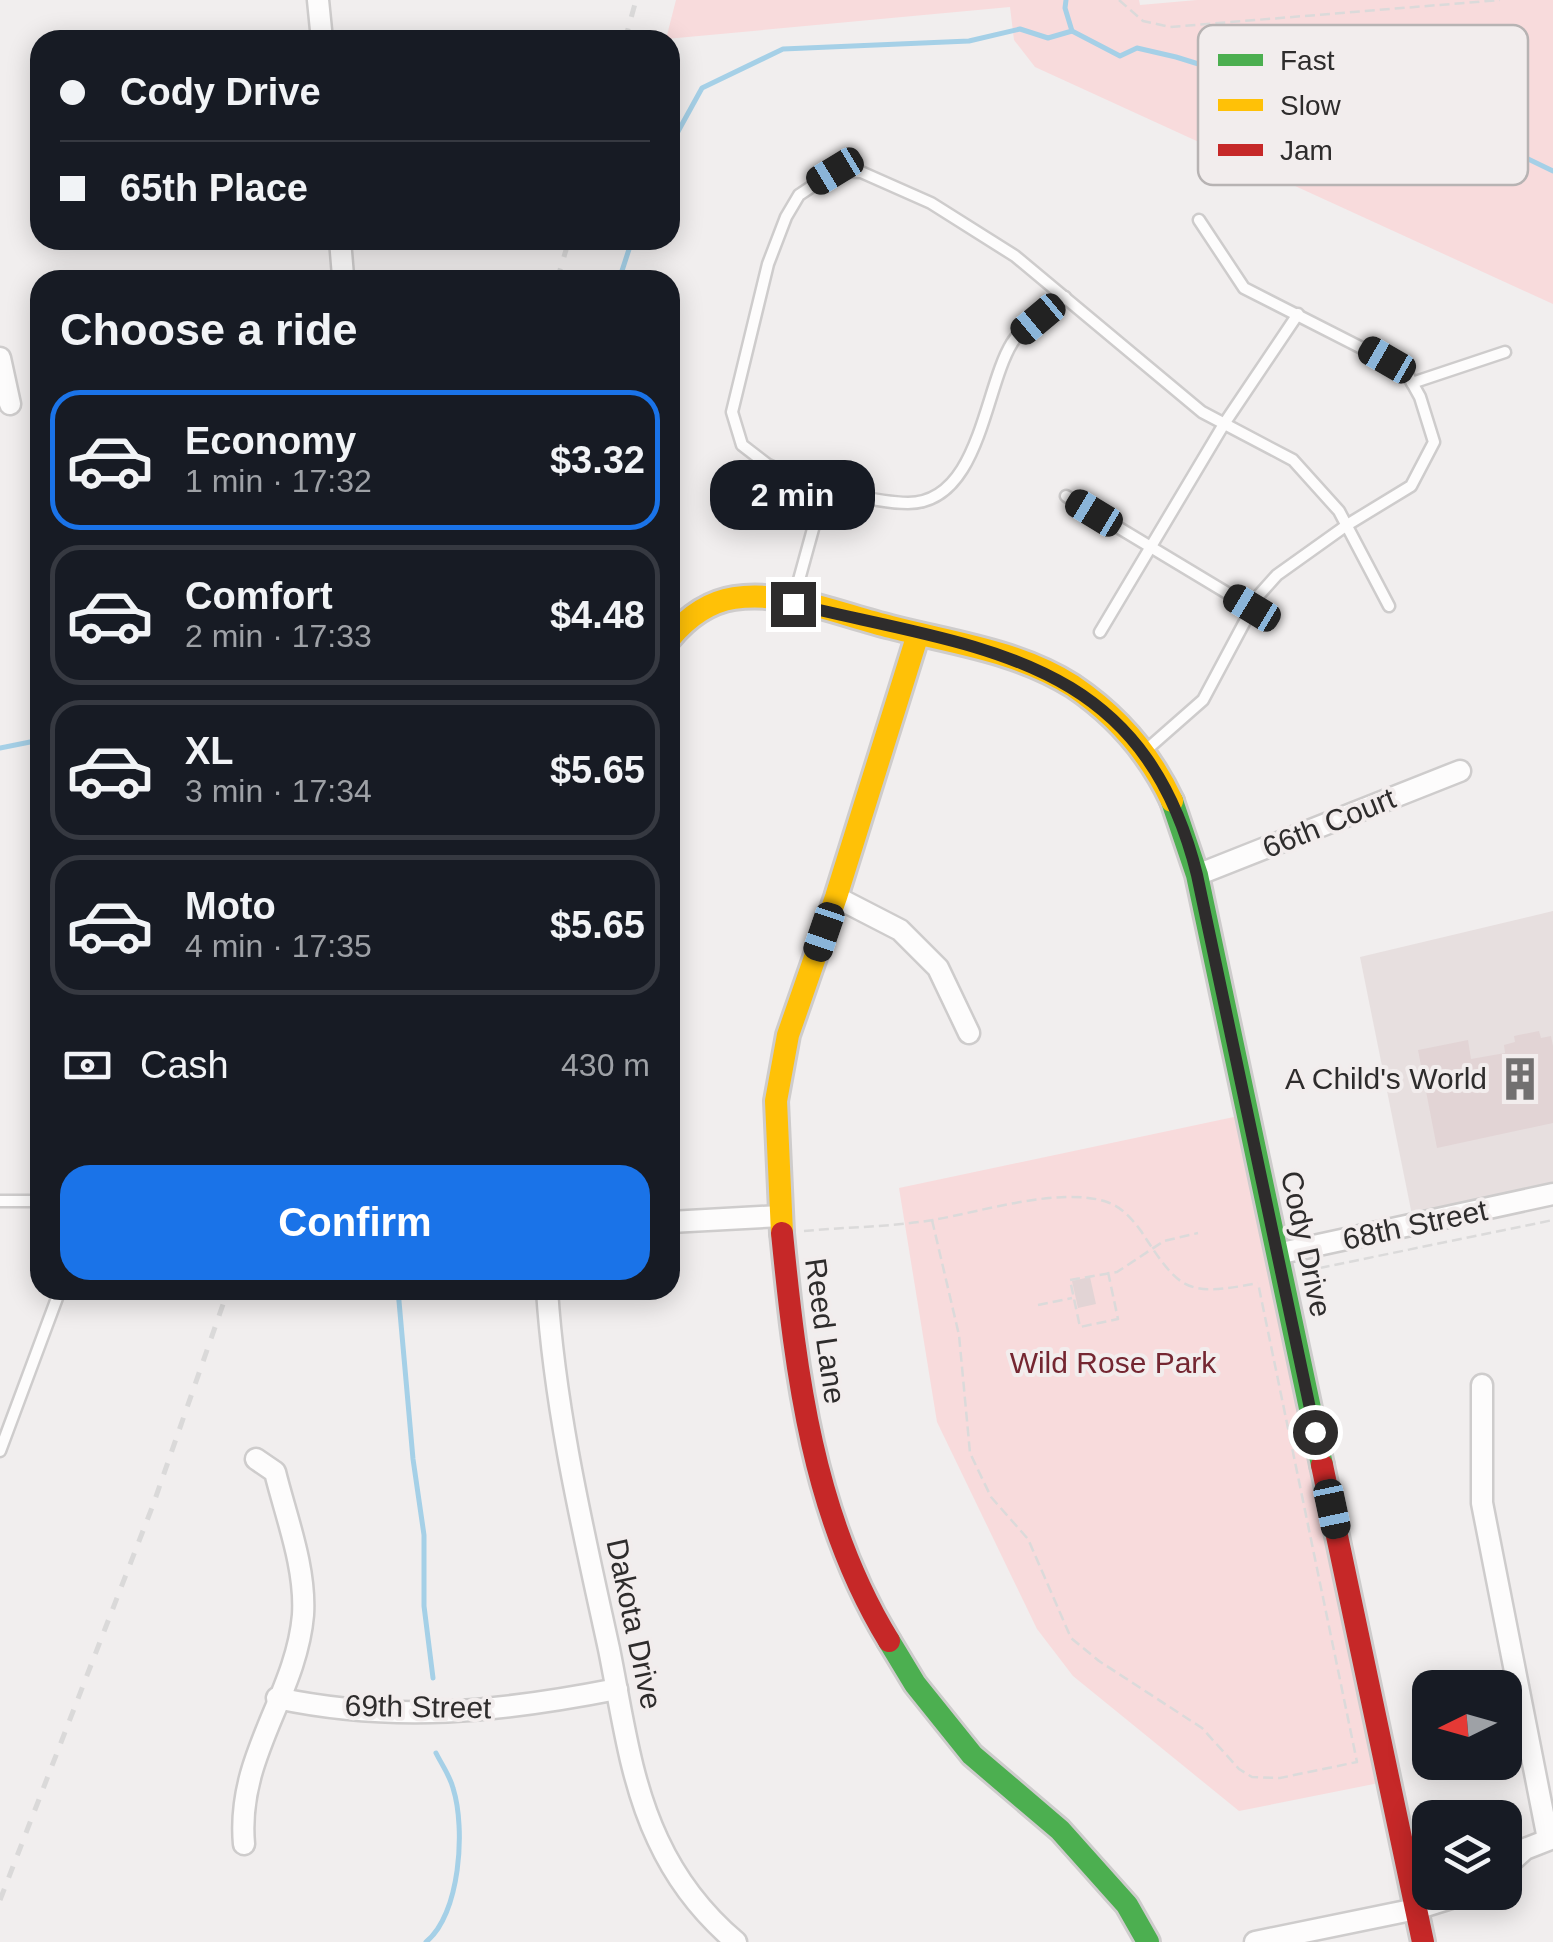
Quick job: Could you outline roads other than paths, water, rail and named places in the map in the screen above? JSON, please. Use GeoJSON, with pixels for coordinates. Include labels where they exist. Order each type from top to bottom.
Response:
{"type":"FeatureCollection","features":[{"type":"Feature","properties":{"kind":"street"},"geometry":{"type":"LineString","coordinates":[[318,0],[321,30]]}},
{"type":"Feature","properties":{"kind":"street"},"geometry":{"type":"LineString","coordinates":[[0,358],[10,404]]}},
{"type":"Feature","properties":{"kind":"street","name":"Cody Drive"},"geometry":{"type":"LineString","coordinates":[[680,628],[710,605],[755,597],[918,634],[1039,668],[1087,696],[1144,751],[1176,806],[1197,875],[1412,1890]]}},
{"type":"Feature","properties":{"kind":"street","name":"Reed Lane"},"geometry":{"type":"LineString","coordinates":[[918,634],[836,897],[788,1035],[779,1084],[795,1361],[832,1523],[868,1607],[914,1684],[972,1754],[1060,1830],[1127,1906],[1148,1942]]}},
{"type":"Feature","properties":{"kind":"street","name":"66th Court"},"geometry":{"type":"LineString","coordinates":[[1197,875],[1460,771]]}},
{"type":"Feature","properties":{"kind":"street"},"geometry":{"type":"LineString","coordinates":[[836,897],[900,930],[938,968],[968,1033]]}},
{"type":"Feature","properties":{"kind":"street","name":"68th Street"},"geometry":{"type":"LineString","coordinates":[[1280,1265],[1553,1194]]}},
{"type":"Feature","properties":{"kind":"street"},"geometry":{"type":"LineString","coordinates":[[680,1222],[788,1224]]}},
{"type":"Feature","properties":{"kind":"street","name":"Dakota Drive"},"geometry":{"type":"LineString","coordinates":[[547,1300],[565,1444],[636,1779],[658,1841],[700,1906],[736,1942]]}},
{"type":"Feature","properties":{"kind":"street"},"geometry":{"type":"LineString","coordinates":[[1482,1386],[1482,1502],[1550,1838],[1522,1852]]}},
{"type":"Feature","properties":{"kind":"street"},"geometry":{"type":"LineString","coordinates":[[244,1844],[247,1778],[300,1635],[302,1587],[274,1472],[256,1459]]}},
{"type":"Feature","properties":{"kind":"street","name":"69th Street"},"geometry":{"type":"LineString","coordinates":[[277,1698],[343,1708],[460,1714],[617,1689]]}},
{"type":"Feature","properties":{"kind":"street"},"geometry":{"type":"LineString","coordinates":[[1255,1942],[1412,1910]]}},
{"type":"Feature","properties":{"kind":"street","name":"Cody Drive"},"geometry":{"type":"LineString","coordinates":[[1416,1910],[1423,1942]]}},
{"type":"Feature","properties":{"kind":"lane"},"geometry":{"type":"LineString","coordinates":[[1064,298],[1012,341],[978,438],[949,485],[929,500],[908,503],[824,489],[768,465],[742,445],[732,412],[768,264],[798,195],[835,171],[861,172],[932,203],[1015,256],[1202,412],[1293,460],[1340,511],[1388,606]]}},
{"type":"Feature","properties":{"kind":"lane"},"geometry":{"type":"LineString","coordinates":[[1144,751],[1203,700],[1252,608],[1278,575],[1346,525],[1411,486],[1434,442],[1405,370],[1244,288],[1198,220]]}},
{"type":"Feature","properties":{"kind":"lane"},"geometry":{"type":"LineString","coordinates":[[1100,632],[1224,424],[1298,314]]}},
{"type":"Feature","properties":{"kind":"lane"},"geometry":{"type":"LineString","coordinates":[[1412,384],[1505,352]]}},
{"type":"Feature","properties":{"kind":"lane"},"geometry":{"type":"LineString","coordinates":[[793,604],[824,489]]}},
{"type":"Feature","properties":{"kind":"lane"},"geometry":{"type":"LineString","coordinates":[[1066,496],[1252,608]]}},
{"type":"Feature","properties":{"kind":"lane"},"geometry":{"type":"LineString","coordinates":[[0,1201],[30,1201]]}},
{"type":"Feature","properties":{"kind":"lane"},"geometry":{"type":"LineString","coordinates":[[0,1451],[56,1300]]}},
{"type":"Feature","properties":{"kind":"waterway"},"geometry":{"type":"LineString","coordinates":[[1066,0],[1072,31],[1120,56],[1137,48],[1198,64]]}},
{"type":"Feature","properties":{"kind":"waterway"},"geometry":{"type":"LineString","coordinates":[[680,128],[702,88],[783,49],[969,41],[1020,29],[1048,38],[1072,31]]}},
{"type":"Feature","properties":{"kind":"waterway"},"geometry":{"type":"LineString","coordinates":[[1528,159],[1553,171]]}},
{"type":"Feature","properties":{"kind":"waterway"},"geometry":{"type":"LineString","coordinates":[[622,270],[629,250]]}},
{"type":"Feature","properties":{"kind":"waterway"},"geometry":{"type":"LineString","coordinates":[[0,748],[30,742]]}},
{"type":"Feature","properties":{"kind":"waterway"},"geometry":{"type":"LineString","coordinates":[[399,1300],[424,1535],[424,1606],[433,1678]]}},
{"type":"Feature","properties":{"kind":"waterway"},"geometry":{"type":"LineString","coordinates":[[426,1942],[446,1912],[459,1848],[453,1788],[436,1753]]}},
{"type":"Feature","properties":{"kind":"railway"},"geometry":{"type":"LineString","coordinates":[[628,30],[636,0]]}},
{"type":"Feature","properties":{"kind":"railway"},"geometry":{"type":"LineString","coordinates":[[560,270],[566,250]]}},
{"type":"Feature","properties":{"kind":"railway"},"geometry":{"type":"LineString","coordinates":[[0,1900],[153,1505],[225,1300]]}},
{"type":"Feature","properties":{"kind":"place","name":"A Child's World"},"geometry":{"type":"Point","coordinates":[1520,1079]}},
{"type":"Feature","properties":{"kind":"park label","name":"Wild Rose Park"},"geometry":{"type":"Point","coordinates":[1113,1363]}}]}
